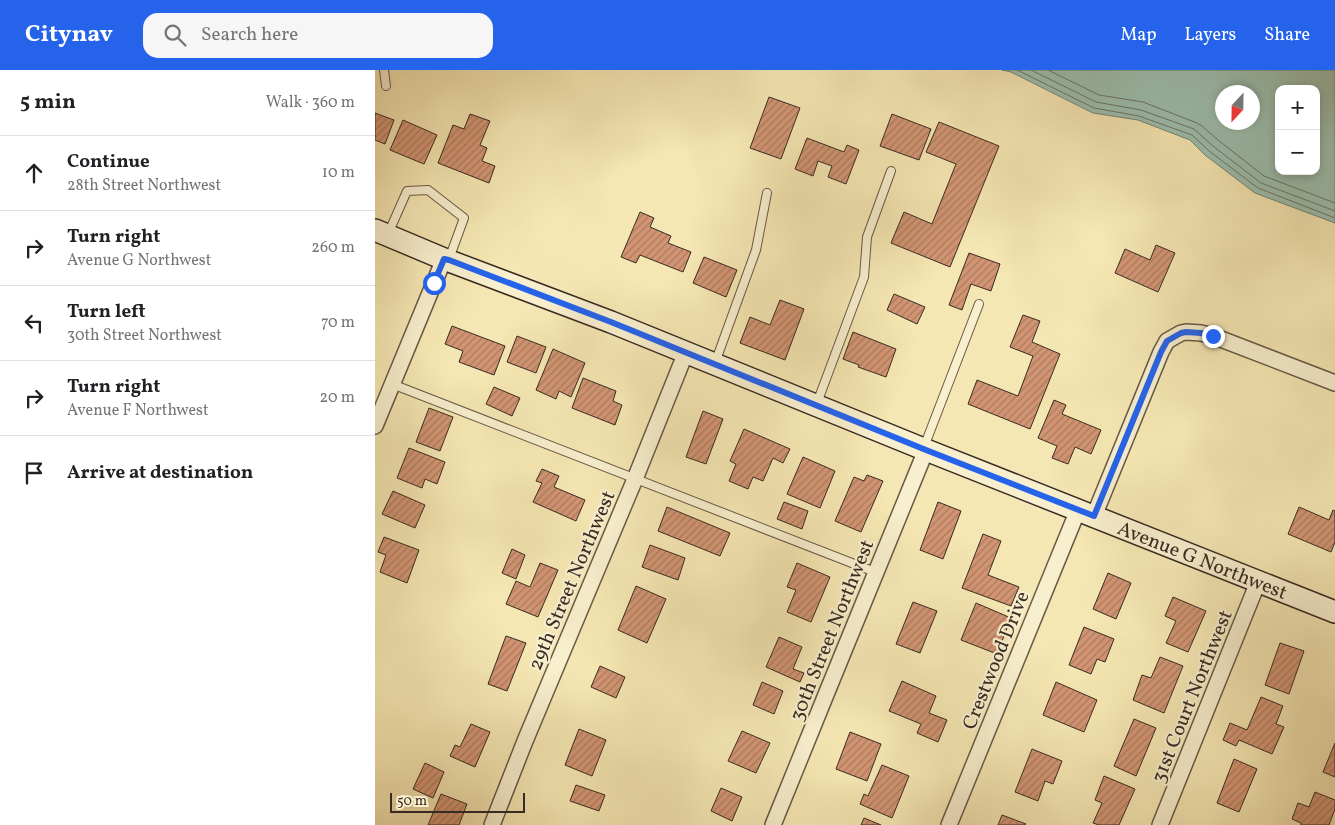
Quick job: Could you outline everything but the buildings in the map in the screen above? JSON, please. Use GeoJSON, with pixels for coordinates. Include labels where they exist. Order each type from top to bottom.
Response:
{"type":"FeatureCollection","features":[{"type":"Feature","properties":{"kind":"main road","name":"Avenue G Northwest"},"geometry":{"type":"LineString","coordinates":[[381,233],[446,260],[715,363],[925,450],[1258,582],[1335,610]]}},
{"type":"Feature","properties":{"kind":"street"},"geometry":{"type":"LineString","coordinates":[[375,426],[446,260]]}},
{"type":"Feature","properties":{"kind":"street"},"geometry":{"type":"LineString","coordinates":[[1086,513],[1161,352],[1167,341],[1181,333],[1201,333],[1213,336],[1335,383]]}},
{"type":"Feature","properties":{"kind":"street","name":"29th Street Northwest"},"geometry":{"type":"LineString","coordinates":[[492,825],[686,352]]}},
{"type":"Feature","properties":{"kind":"street","name":"30th Street Northwest"},"geometry":{"type":"LineString","coordinates":[[773,825],[925,450]]}},
{"type":"Feature","properties":{"kind":"street","name":"Crestwood Drive"},"geometry":{"type":"LineString","coordinates":[[949,825],[1086,513]]}},
{"type":"Feature","properties":{"kind":"street","name":"31st Court Northwest"},"geometry":{"type":"LineString","coordinates":[[1160,825],[1258,582]]}},
{"type":"Feature","properties":{"kind":"lane"},"geometry":{"type":"LineString","coordinates":[[384,70],[385,86]]}},
{"type":"Feature","properties":{"kind":"lane"},"geometry":{"type":"LineString","coordinates":[[816,405],[864,277],[867,237],[891,171]]}},
{"type":"Feature","properties":{"kind":"lane"},"geometry":{"type":"LineString","coordinates":[[381,233],[407,191],[428,190],[464,218],[446,260]]}},
{"type":"Feature","properties":{"kind":"lane"},"geometry":{"type":"LineString","coordinates":[[715,363],[756,250],[767,193]]}},
{"type":"Feature","properties":{"kind":"lane"},"geometry":{"type":"LineString","coordinates":[[925,450],[979,304]]}},
{"type":"Feature","properties":{"kind":"lane"},"geometry":{"type":"LineString","coordinates":[[392,384],[875,572]]}},
{"type":"Feature","properties":{"kind":"water"},"geometry":{"type":"Polygon","coordinates":[[[1002,70],[1335,70],[1335,223],[1255,193],[1205,155],[1190,140],[1138,120],[1093,113],[1011,72],[1002,70]]]}},
{"type":"Feature","properties":{"kind":"route"},"geometry":{"type":"LineString","coordinates":[[434,283],[444,259],[449,260],[715,363],[926,450],[1094,516],[1167,341],[1186,332],[1213,336]]}}]}
